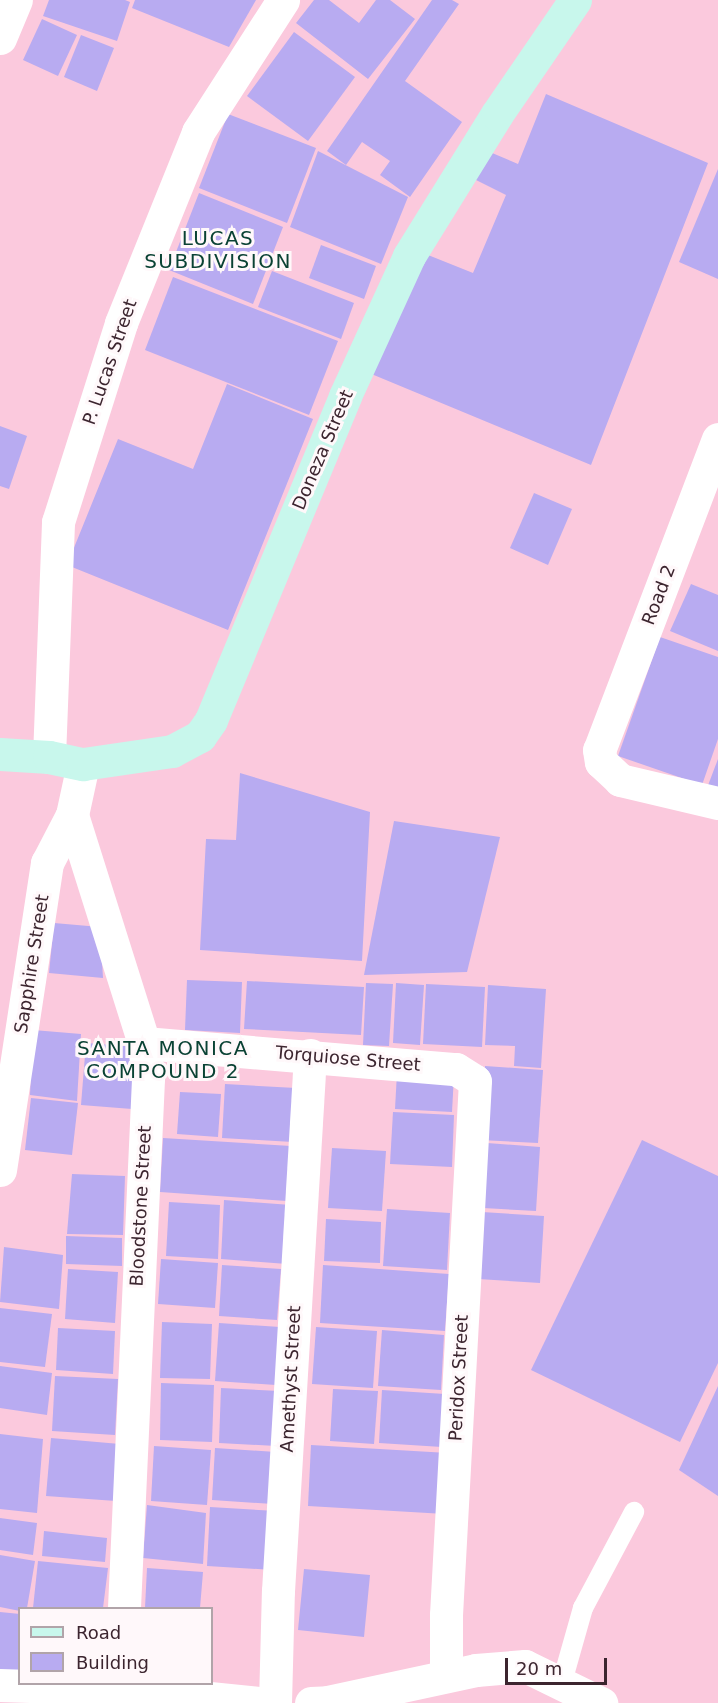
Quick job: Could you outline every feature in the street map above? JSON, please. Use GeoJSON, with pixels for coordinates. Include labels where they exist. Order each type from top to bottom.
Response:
{"type":"FeatureCollection","features":[{"type":"Feature","properties":{"kind":"street"},"geometry":{"type":"LineString","coordinates":[[0,38],[16,0]]}},
{"type":"Feature","properties":{"kind":"street","name":"P. Lucas Street"},"geometry":{"type":"LineString","coordinates":[[49,757],[58,522],[121,322],[198,132],[283,0]]}},
{"type":"Feature","properties":{"kind":"street","name":"Doneza Street"},"geometry":{"type":"LineString","coordinates":[[0,754],[49,757],[83,764],[172,751],[200,736],[212,720],[345,396],[409,256],[497,114],[575,0]]}},
{"type":"Feature","properties":{"kind":"street","name":"Road 2"},"geometry":{"type":"LineString","coordinates":[[718,439],[599,750],[601,762],[620,780],[718,803]]}},
{"type":"Feature","properties":{"kind":"street","name":"Sapphire Street"},"geometry":{"type":"LineString","coordinates":[[0,1170],[47,862],[72,815],[83,764]]}},
{"type":"Feature","properties":{"kind":"street","name":"Bloodstone Street"},"geometry":{"type":"LineString","coordinates":[[72,815],[144,1043],[148,1079],[124,1607]]}},
{"type":"Feature","properties":{"kind":"street","name":"Torquiose Street"},"geometry":{"type":"LineString","coordinates":[[144,1043],[310,1055],[456,1069],[476,1081]]}},
{"type":"Feature","properties":{"kind":"street","name":"Amethyst Street"},"geometry":{"type":"LineString","coordinates":[[275,1703],[278,1591],[310,1055]]}},
{"type":"Feature","properties":{"kind":"street","name":"Peridox Street"},"geometry":{"type":"LineString","coordinates":[[446,1675],[446,1615],[476,1081]]}},
{"type":"Feature","properties":{"kind":"street"},"geometry":{"type":"LineString","coordinates":[[311,1703],[328,1702],[446,1675],[525,1666],[562,1682],[601,1703]]}},
{"type":"Feature","properties":{"kind":"street"},"geometry":{"type":"LineString","coordinates":[[0,1685],[121,1686],[260,1703]]}},
{"type":"Feature","properties":{"kind":"lane"},"geometry":{"type":"LineString","coordinates":[[562,1682],[583,1608],[634,1512]]}},
{"type":"Feature","properties":{"kind":"building"},"geometry":{"type":"Polygon","coordinates":[[[49,0],[125,0],[130,2],[117,41],[43,16],[49,0]]]}},
{"type":"Feature","properties":{"kind":"building"},"geometry":{"type":"Polygon","coordinates":[[[135,0],[256,0],[229,47],[132,8],[135,0]]]}},
{"type":"Feature","properties":{"kind":"building"},"geometry":{"type":"Polygon","coordinates":[[[314,0],[329,0],[359,23],[376,0],[390,0],[415,19],[368,79],[296,23],[314,0]]]}},
{"type":"Feature","properties":{"kind":"building"},"geometry":{"type":"Polygon","coordinates":[[[432,0],[452,0],[459,4],[405,81],[462,122],[410,197],[380,175],[390,161],[362,142],[346,165],[327,151],[432,0]]]}},
{"type":"Feature","properties":{"kind":"building"},"geometry":{"type":"Polygon","coordinates":[[[42,19],[77,35],[58,76],[23,60],[42,19]]]}},
{"type":"Feature","properties":{"kind":"building"},"geometry":{"type":"Polygon","coordinates":[[[294,32],[355,77],[308,141],[247,96],[294,32]]]}},
{"type":"Feature","properties":{"kind":"building"},"geometry":{"type":"Polygon","coordinates":[[[81,35],[114,48],[97,91],[64,77],[81,35]]]}},
{"type":"Feature","properties":{"kind":"building"},"geometry":{"type":"Polygon","coordinates":[[[546,94],[708,163],[591,465],[369,373],[423,253],[473,273],[506,195],[470,177],[485,150],[518,164],[546,94]]]}},
{"type":"Feature","properties":{"kind":"building"},"geometry":{"type":"Polygon","coordinates":[[[228,114],[316,148],[287,223],[199,188],[228,114]]]}},
{"type":"Feature","properties":{"kind":"building"},"geometry":{"type":"Polygon","coordinates":[[[318,151],[408,197],[381,264],[290,227],[318,151]]]}},
{"type":"Feature","properties":{"kind":"building"},"geometry":{"type":"Polygon","coordinates":[[[718,169],[718,279],[679,262],[718,169]]]}},
{"type":"Feature","properties":{"kind":"building"},"geometry":{"type":"Polygon","coordinates":[[[199,193],[283,227],[253,304],[169,270],[199,193]]]}},
{"type":"Feature","properties":{"kind":"building"},"geometry":{"type":"Polygon","coordinates":[[[321,245],[376,266],[364,299],[309,278],[321,245]]]}},
{"type":"Feature","properties":{"kind":"building"},"geometry":{"type":"Polygon","coordinates":[[[272,271],[354,303],[341,339],[258,307],[272,271]]]}},
{"type":"Feature","properties":{"kind":"building"},"geometry":{"type":"Polygon","coordinates":[[[173,277],[338,341],[309,415],[145,350],[173,277]]]}},
{"type":"Feature","properties":{"kind":"building"},"geometry":{"type":"Polygon","coordinates":[[[227,384],[313,419],[228,630],[67,565],[118,439],[193,469],[227,384]]]}},
{"type":"Feature","properties":{"kind":"building"},"geometry":{"type":"Polygon","coordinates":[[[0,426],[27,436],[9,489],[0,486],[0,426]]]}},
{"type":"Feature","properties":{"kind":"building"},"geometry":{"type":"Polygon","coordinates":[[[534,493],[572,509],[548,565],[510,548],[534,493]]]}},
{"type":"Feature","properties":{"kind":"building"},"geometry":{"type":"Polygon","coordinates":[[[691,584],[718,595],[718,651],[670,631],[691,584]]]}},
{"type":"Feature","properties":{"kind":"building"},"geometry":{"type":"Polygon","coordinates":[[[660,637],[718,657],[718,739],[702,785],[618,756],[660,637]]]}},
{"type":"Feature","properties":{"kind":"building"},"geometry":{"type":"Polygon","coordinates":[[[718,759],[718,793],[707,788],[718,759]]]}},
{"type":"Feature","properties":{"kind":"building"},"geometry":{"type":"Polygon","coordinates":[[[240,773],[370,812],[362,961],[200,950],[206,839],[236,840],[240,773]]]}},
{"type":"Feature","properties":{"kind":"building"},"geometry":{"type":"Polygon","coordinates":[[[394,821],[500,837],[467,972],[364,975],[394,821]]]}},
{"type":"Feature","properties":{"kind":"building"},"geometry":{"type":"Polygon","coordinates":[[[54,923],[100,927],[103,978],[49,973],[54,923]]]}},
{"type":"Feature","properties":{"kind":"building"},"geometry":{"type":"Polygon","coordinates":[[[187,980],[242,982],[240,1033],[185,1030],[187,980]]]}},
{"type":"Feature","properties":{"kind":"building"},"geometry":{"type":"Polygon","coordinates":[[[247,981],[364,987],[361,1035],[244,1029],[247,981]]]}},
{"type":"Feature","properties":{"kind":"building"},"geometry":{"type":"Polygon","coordinates":[[[366,983],[393,984],[389,1046],[363,1045],[366,983]]]}},
{"type":"Feature","properties":{"kind":"building"},"geometry":{"type":"Polygon","coordinates":[[[396,983],[424,985],[420,1045],[393,1043],[396,983]]]}},
{"type":"Feature","properties":{"kind":"building"},"geometry":{"type":"Polygon","coordinates":[[[426,984],[485,987],[482,1047],[423,1044],[426,984]]]}},
{"type":"Feature","properties":{"kind":"building"},"geometry":{"type":"Polygon","coordinates":[[[488,985],[546,989],[541,1068],[514,1066],[515,1046],[485,1045],[488,985]]]}},
{"type":"Feature","properties":{"kind":"building"},"geometry":{"type":"Polygon","coordinates":[[[33,1030],[81,1034],[77,1101],[30,1095],[33,1030]]]}},
{"type":"Feature","properties":{"kind":"building"},"geometry":{"type":"Polygon","coordinates":[[[86,1043],[137,1047],[132,1109],[81,1105],[86,1043]]]}},
{"type":"Feature","properties":{"kind":"building"},"geometry":{"type":"Polygon","coordinates":[[[485,1066],[543,1070],[538,1143],[480,1140],[485,1066]]]}},
{"type":"Feature","properties":{"kind":"building"},"geometry":{"type":"Polygon","coordinates":[[[397,1073],[454,1075],[452,1112],[395,1109],[397,1073]]]}},
{"type":"Feature","properties":{"kind":"building"},"geometry":{"type":"Polygon","coordinates":[[[225,1084],[296,1088],[293,1142],[222,1138],[225,1084]]]}},
{"type":"Feature","properties":{"kind":"building"},"geometry":{"type":"Polygon","coordinates":[[[180,1092],[221,1094],[218,1137],[177,1134],[180,1092]]]}},
{"type":"Feature","properties":{"kind":"building"},"geometry":{"type":"Polygon","coordinates":[[[31,1098],[78,1103],[72,1155],[25,1150],[31,1098]]]}},
{"type":"Feature","properties":{"kind":"building"},"geometry":{"type":"Polygon","coordinates":[[[393,1112],[454,1115],[452,1167],[390,1164],[393,1112]]]}},
{"type":"Feature","properties":{"kind":"building"},"geometry":{"type":"Polygon","coordinates":[[[163,1138],[291,1146],[287,1201],[160,1192],[163,1138]]]}},
{"type":"Feature","properties":{"kind":"building"},"geometry":{"type":"Polygon","coordinates":[[[642,1140],[718,1176],[718,1363],[680,1442],[531,1370],[642,1140]]]}},
{"type":"Feature","properties":{"kind":"building"},"geometry":{"type":"Polygon","coordinates":[[[487,1143],[540,1147],[536,1211],[483,1208],[487,1143]]]}},
{"type":"Feature","properties":{"kind":"building"},"geometry":{"type":"Polygon","coordinates":[[[332,1148],[386,1151],[382,1211],[328,1208],[332,1148]]]}},
{"type":"Feature","properties":{"kind":"building"},"geometry":{"type":"Polygon","coordinates":[[[72,1174],[125,1176],[123,1235],[67,1234],[72,1174]]]}},
{"type":"Feature","properties":{"kind":"building"},"geometry":{"type":"Polygon","coordinates":[[[224,1200],[291,1205],[287,1264],[221,1259],[224,1200]]]}},
{"type":"Feature","properties":{"kind":"building"},"geometry":{"type":"Polygon","coordinates":[[[169,1202],[220,1205],[218,1259],[166,1256],[169,1202]]]}},
{"type":"Feature","properties":{"kind":"building"},"geometry":{"type":"Polygon","coordinates":[[[387,1209],[450,1213],[447,1270],[383,1266],[387,1209]]]}},
{"type":"Feature","properties":{"kind":"building"},"geometry":{"type":"Polygon","coordinates":[[[482,1212],[544,1216],[540,1283],[478,1279],[482,1212]]]}},
{"type":"Feature","properties":{"kind":"building"},"geometry":{"type":"Polygon","coordinates":[[[326,1219],[381,1222],[380,1263],[324,1261],[326,1219]]]}},
{"type":"Feature","properties":{"kind":"building"},"geometry":{"type":"Polygon","coordinates":[[[66,1236],[122,1238],[122,1266],[66,1264],[66,1236]]]}},
{"type":"Feature","properties":{"kind":"building"},"geometry":{"type":"Polygon","coordinates":[[[4,1247],[63,1255],[59,1309],[0,1302],[4,1247]]]}},
{"type":"Feature","properties":{"kind":"building"},"geometry":{"type":"Polygon","coordinates":[[[161,1259],[218,1263],[215,1308],[158,1304],[161,1259]]]}},
{"type":"Feature","properties":{"kind":"building"},"geometry":{"type":"Polygon","coordinates":[[[222,1265],[281,1269],[277,1320],[219,1316],[222,1265]]]}},
{"type":"Feature","properties":{"kind":"building"},"geometry":{"type":"Polygon","coordinates":[[[323,1265],[449,1274],[445,1331],[320,1323],[323,1265]]]}},
{"type":"Feature","properties":{"kind":"building"},"geometry":{"type":"Polygon","coordinates":[[[68,1269],[118,1272],[115,1323],[65,1319],[68,1269]]]}},
{"type":"Feature","properties":{"kind":"building"},"geometry":{"type":"Polygon","coordinates":[[[0,1308],[52,1314],[45,1367],[0,1362],[0,1308]]]}},
{"type":"Feature","properties":{"kind":"building"},"geometry":{"type":"Polygon","coordinates":[[[162,1322],[212,1324],[210,1379],[160,1378],[162,1322]]]}},
{"type":"Feature","properties":{"kind":"building"},"geometry":{"type":"Polygon","coordinates":[[[219,1323],[280,1327],[276,1385],[215,1381],[219,1323]]]}},
{"type":"Feature","properties":{"kind":"building"},"geometry":{"type":"Polygon","coordinates":[[[316,1327],[377,1331],[373,1388],[312,1384],[316,1327]]]}},
{"type":"Feature","properties":{"kind":"building"},"geometry":{"type":"Polygon","coordinates":[[[58,1328],[115,1331],[113,1374],[56,1370],[58,1328]]]}},
{"type":"Feature","properties":{"kind":"building"},"geometry":{"type":"Polygon","coordinates":[[[382,1330],[444,1335],[441,1390],[378,1386],[382,1330]]]}},
{"type":"Feature","properties":{"kind":"building"},"geometry":{"type":"Polygon","coordinates":[[[0,1366],[52,1373],[47,1415],[0,1408],[0,1366]]]}},
{"type":"Feature","properties":{"kind":"building"},"geometry":{"type":"Polygon","coordinates":[[[55,1376],[118,1379],[115,1435],[52,1431],[55,1376]]]}},
{"type":"Feature","properties":{"kind":"building"},"geometry":{"type":"Polygon","coordinates":[[[161,1383],[214,1385],[212,1442],[160,1440],[161,1383]]]}},
{"type":"Feature","properties":{"kind":"building"},"geometry":{"type":"Polygon","coordinates":[[[718,1386],[718,1496],[679,1470],[718,1386]]]}},
{"type":"Feature","properties":{"kind":"building"},"geometry":{"type":"Polygon","coordinates":[[[221,1388],[279,1391],[276,1446],[219,1443],[221,1388]]]}},
{"type":"Feature","properties":{"kind":"building"},"geometry":{"type":"Polygon","coordinates":[[[333,1389],[378,1391],[374,1444],[330,1441],[333,1389]]]}},
{"type":"Feature","properties":{"kind":"building"},"geometry":{"type":"Polygon","coordinates":[[[382,1390],[445,1394],[442,1447],[379,1443],[382,1390]]]}},
{"type":"Feature","properties":{"kind":"building"},"geometry":{"type":"Polygon","coordinates":[[[0,1434],[43,1439],[37,1513],[0,1509],[0,1434]]]}},
{"type":"Feature","properties":{"kind":"building"},"geometry":{"type":"Polygon","coordinates":[[[51,1438],[120,1444],[116,1501],[46,1496],[51,1438]]]}},
{"type":"Feature","properties":{"kind":"building"},"geometry":{"type":"Polygon","coordinates":[[[311,1445],[448,1453],[445,1514],[308,1506],[311,1445]]]}},
{"type":"Feature","properties":{"kind":"building"},"geometry":{"type":"Polygon","coordinates":[[[154,1446],[211,1450],[207,1505],[151,1501],[154,1446]]]}},
{"type":"Feature","properties":{"kind":"building"},"geometry":{"type":"Polygon","coordinates":[[[215,1448],[276,1452],[273,1504],[212,1500],[215,1448]]]}},
{"type":"Feature","properties":{"kind":"building"},"geometry":{"type":"Polygon","coordinates":[[[147,1505],[206,1513],[203,1564],[143,1558],[147,1505]]]}},
{"type":"Feature","properties":{"kind":"building"},"geometry":{"type":"Polygon","coordinates":[[[210,1507],[277,1511],[273,1570],[207,1566],[210,1507]]]}},
{"type":"Feature","properties":{"kind":"building"},"geometry":{"type":"Polygon","coordinates":[[[0,1518],[37,1523],[33,1555],[0,1550],[0,1518]]]}},
{"type":"Feature","properties":{"kind":"building"},"geometry":{"type":"Polygon","coordinates":[[[44,1531],[107,1538],[105,1562],[42,1556],[44,1531]]]}},
{"type":"Feature","properties":{"kind":"building"},"geometry":{"type":"Polygon","coordinates":[[[0,1555],[35,1561],[27,1607],[18,1607],[18,1611],[0,1607],[0,1555]]]}},
{"type":"Feature","properties":{"kind":"building"},"geometry":{"type":"Polygon","coordinates":[[[38,1561],[108,1568],[103,1607],[33,1607],[38,1561]]]}},
{"type":"Feature","properties":{"kind":"building"},"geometry":{"type":"Polygon","coordinates":[[[147,1568],[203,1572],[200,1607],[145,1607],[147,1568]]]}},
{"type":"Feature","properties":{"kind":"building"},"geometry":{"type":"Polygon","coordinates":[[[304,1569],[370,1575],[364,1637],[298,1630],[304,1569]]]}},
{"type":"Feature","properties":{"kind":"building"},"geometry":{"type":"Polygon","coordinates":[[[0,1612],[18,1614],[18,1675],[0,1672],[0,1612]]]}},
{"type":"Feature","properties":{"kind":"district","name":"LUCAS SUBDIVISION"},"geometry":{"type":"Point","coordinates":[218,250]}},
{"type":"Feature","properties":{"kind":"district","name":"SANTA MONICA COMPOUND 2"},"geometry":{"type":"Point","coordinates":[163,1060]}}]}
